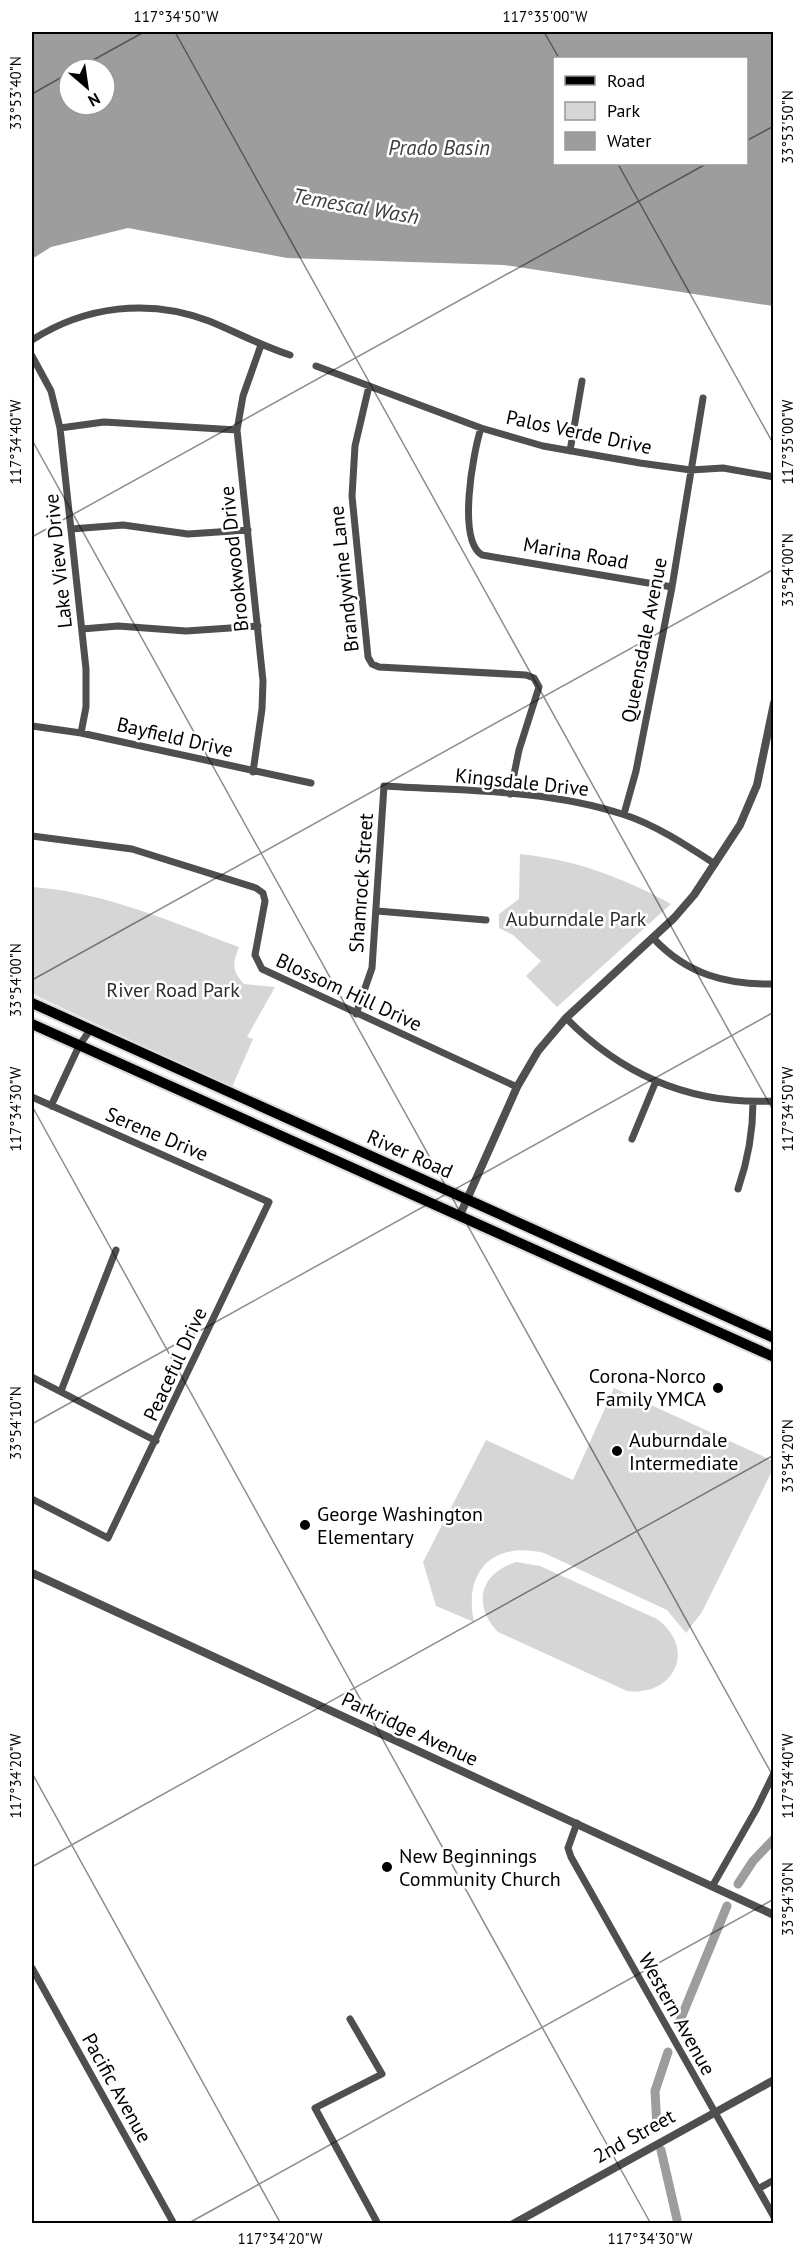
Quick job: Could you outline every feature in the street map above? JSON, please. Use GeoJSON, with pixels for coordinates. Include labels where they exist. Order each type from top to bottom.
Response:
{"type":"FeatureCollection","features":[{"type":"Feature","properties":{"kind":"main road","name":"River Road"},"geometry":{"type":"LineString","coordinates":[[32,1003],[774,1338]]}},
{"type":"Feature","properties":{"kind":"main road","name":"River Road"},"geometry":{"type":"LineString","coordinates":[[32,1024],[774,1357]]}},
{"type":"Feature","properties":{"kind":"street"},"geometry":{"type":"LineString","coordinates":[[32,340],[53,327],[89,314],[142,306],[191,315],[290,356]]}},
{"type":"Feature","properties":{"kind":"street","name":"Brookwood Drive"},"geometry":{"type":"LineString","coordinates":[[253,772],[262,709],[263,681],[237,430],[243,396],[261,345]]}},
{"type":"Feature","properties":{"kind":"street","name":"Lake View Drive"},"geometry":{"type":"LineString","coordinates":[[32,356],[51,391],[60,428],[82,629],[86,707],[81,733]]}},
{"type":"Feature","properties":{"kind":"street","name":"Palos Verde Drive"},"geometry":{"type":"LineString","coordinates":[[316,366],[482,428],[570,451],[691,470],[723,468],[774,477]]}},
{"type":"Feature","properties":{"kind":"street"},"geometry":{"type":"LineString","coordinates":[[570,451],[582,381]]}},
{"type":"Feature","properties":{"kind":"street","name":"Brandywine Lane"},"geometry":{"type":"LineString","coordinates":[[369,386],[355,446],[352,496],[368,657],[372,664],[378,667],[534,678],[538,687],[519,750],[510,794]]}},
{"type":"Feature","properties":{"kind":"street","name":"Queensdale Avenue"},"geometry":{"type":"LineString","coordinates":[[624,814],[636,771],[672,586],[703,398]]}},
{"type":"Feature","properties":{"kind":"street"},"geometry":{"type":"LineString","coordinates":[[60,428],[104,422],[237,430]]}},
{"type":"Feature","properties":{"kind":"street","name":"Marina Road"},"geometry":{"type":"LineString","coordinates":[[482,428],[471,468],[471,538],[476,551],[482,555],[672,586]]}},
{"type":"Feature","properties":{"kind":"street"},"geometry":{"type":"LineString","coordinates":[[71,530],[123,525],[188,534],[248,530]]}},
{"type":"Feature","properties":{"kind":"street"},"geometry":{"type":"LineString","coordinates":[[82,629],[118,626],[186,632],[258,626]]}},
{"type":"Feature","properties":{"kind":"street"},"geometry":{"type":"LineString","coordinates":[[460,1215],[517,1087],[538,1050],[566,1018],[654,939],[694,895],[740,825],[757,785],[774,703]]}},
{"type":"Feature","properties":{"kind":"street","name":"Bayfield Drive"},"geometry":{"type":"LineString","coordinates":[[32,726],[81,733],[311,783]]}},
{"type":"Feature","properties":{"kind":"street","name":"Kingsdale Drive"},"geometry":{"type":"LineString","coordinates":[[384,786],[510,794],[581,802],[624,814],[685,844],[715,864]]}},
{"type":"Feature","properties":{"kind":"street","name":"Shamrock Street"},"geometry":{"type":"LineString","coordinates":[[356,1014],[372,968],[384,786]]}},
{"type":"Feature","properties":{"kind":"street","name":"Blossom Hill Drive"},"geometry":{"type":"LineString","coordinates":[[32,836],[132,849],[256,888],[263,893],[265,901],[255,955],[262,969],[517,1087]]}},
{"type":"Feature","properties":{"kind":"street"},"geometry":{"type":"LineString","coordinates":[[377,910],[486,920]]}},
{"type":"Feature","properties":{"kind":"street"},"geometry":{"type":"LineString","coordinates":[[654,939],[681,963],[699,973],[728,982],[774,984]]}},
{"type":"Feature","properties":{"kind":"street"},"geometry":{"type":"LineString","coordinates":[[566,1018],[613,1058],[656,1081],[720,1101],[774,1101]]}},
{"type":"Feature","properties":{"kind":"street"},"geometry":{"type":"LineString","coordinates":[[51,1106],[79,1046],[90,1030]]}},
{"type":"Feature","properties":{"kind":"street"},"geometry":{"type":"LineString","coordinates":[[632,1139],[656,1081]]}},
{"type":"Feature","properties":{"kind":"street","name":"Serene Drive"},"geometry":{"type":"LineString","coordinates":[[32,1097],[269,1203]]}},
{"type":"Feature","properties":{"kind":"street"},"geometry":{"type":"LineString","coordinates":[[738,1189],[747,1164],[753,1129],[753,1102]]}},
{"type":"Feature","properties":{"kind":"street","name":"Peaceful Drive"},"geometry":{"type":"LineString","coordinates":[[32,1499],[108,1538],[269,1203]]}},
{"type":"Feature","properties":{"kind":"street"},"geometry":{"type":"LineString","coordinates":[[61,1391],[116,1250]]}},
{"type":"Feature","properties":{"kind":"street"},"geometry":{"type":"LineString","coordinates":[[32,1377],[156,1441]]}},
{"type":"Feature","properties":{"kind":"street","name":"Parkridge Avenue"},"geometry":{"type":"LineString","coordinates":[[32,1573],[774,1915]]}},
{"type":"Feature","properties":{"kind":"street"},"geometry":{"type":"LineString","coordinates":[[713,1885],[757,1808],[774,1773]]}},
{"type":"Feature","properties":{"kind":"street","name":"Western Avenue"},"geometry":{"type":"LineString","coordinates":[[577,1823],[568,1848],[571,1857],[680,2055],[774,2217]]}},
{"type":"Feature","properties":{"kind":"street","name":"Pacific Avenue"},"geometry":{"type":"LineString","coordinates":[[32,1968],[174,2223]]}},
{"type":"Feature","properties":{"kind":"street"},"geometry":{"type":"LineString","coordinates":[[350,2019],[382,2074],[315,2108],[378,2223]]}},
{"type":"Feature","properties":{"kind":"street","name":"2nd Street"},"geometry":{"type":"LineString","coordinates":[[513,2223],[669,2135],[774,2080]]}},
{"type":"Feature","properties":{"kind":"street"},"geometry":{"type":"LineString","coordinates":[[758,2189],[774,2180]]}},
{"type":"Feature","properties":{"kind":"green space","name":"Auburndale Park"},"geometry":{"type":"Polygon","coordinates":[[[520,854],[579,865],[598,871],[671,904],[557,1007],[526,976],[541,961],[513,935],[499,928],[499,914],[519,899],[520,854]]]}},
{"type":"Feature","properties":{"kind":"green space","name":"River Road Park"},"geometry":{"type":"Polygon","coordinates":[[[32,887],[86,895],[112,902],[163,918],[239,947],[234,967],[244,984],[275,987],[247,1037],[253,1039],[232,1087],[32,994],[32,887]]]}},
{"type":"Feature","properties":{"kind":"green space"},"geometry":{"type":"Polygon","coordinates":[[[614,1388],[773,1461],[771,1473],[702,1612],[686,1633],[667,1610],[544,1553],[526,1550],[510,1551],[497,1556],[478,1574],[473,1588],[474,1622],[436,1606],[423,1562],[486,1440],[573,1480],[614,1388]]]}},
{"type":"Feature","properties":{"kind":"green space"},"geometry":{"type":"Polygon","coordinates":[[[516,1562],[540,1566],[657,1619],[669,1631],[676,1643],[678,1656],[675,1668],[668,1679],[644,1691],[627,1691],[498,1632],[485,1611],[484,1591],[494,1574],[516,1562]]]}},
{"type":"Feature","properties":{"kind":"water","name":"Prado Basin"},"geometry":{"type":"Polygon","coordinates":[[[32,32],[773,32],[773,306],[504,265],[287,258],[128,228],[51,247],[32,259],[32,32]]]}},
{"type":"Feature","properties":{"kind":"waterway"},"geometry":{"type":"LineString","coordinates":[[738,1884],[753,1861],[774,1839]]}},
{"type":"Feature","properties":{"kind":"waterway"},"geometry":{"type":"LineString","coordinates":[[679,2023],[727,1906]]}},
{"type":"Feature","properties":{"kind":"waterway"},"geometry":{"type":"LineString","coordinates":[[657,2127],[655,2091],[668,2052]]}},
{"type":"Feature","properties":{"kind":"waterway"},"geometry":{"type":"LineString","coordinates":[[661,2150],[678,2224]]}},
{"type":"Feature","properties":{"kind":"place","name":"Corona-Norco Family YMCA"},"geometry":{"type":"Point","coordinates":[718,1388]}},
{"type":"Feature","properties":{"kind":"place","name":"Auburndale Intermediate"},"geometry":{"type":"Point","coordinates":[617,1451]}},
{"type":"Feature","properties":{"kind":"place","name":"George Washington Elementary"},"geometry":{"type":"Point","coordinates":[305,1525]}},
{"type":"Feature","properties":{"kind":"place","name":"New Beginnings Community Church"},"geometry":{"type":"Point","coordinates":[387,1867]}},
{"type":"Feature","properties":{"kind":"water label","name":"Temescal Wash"},"geometry":{"type":"Point","coordinates":[356,206]}}]}
